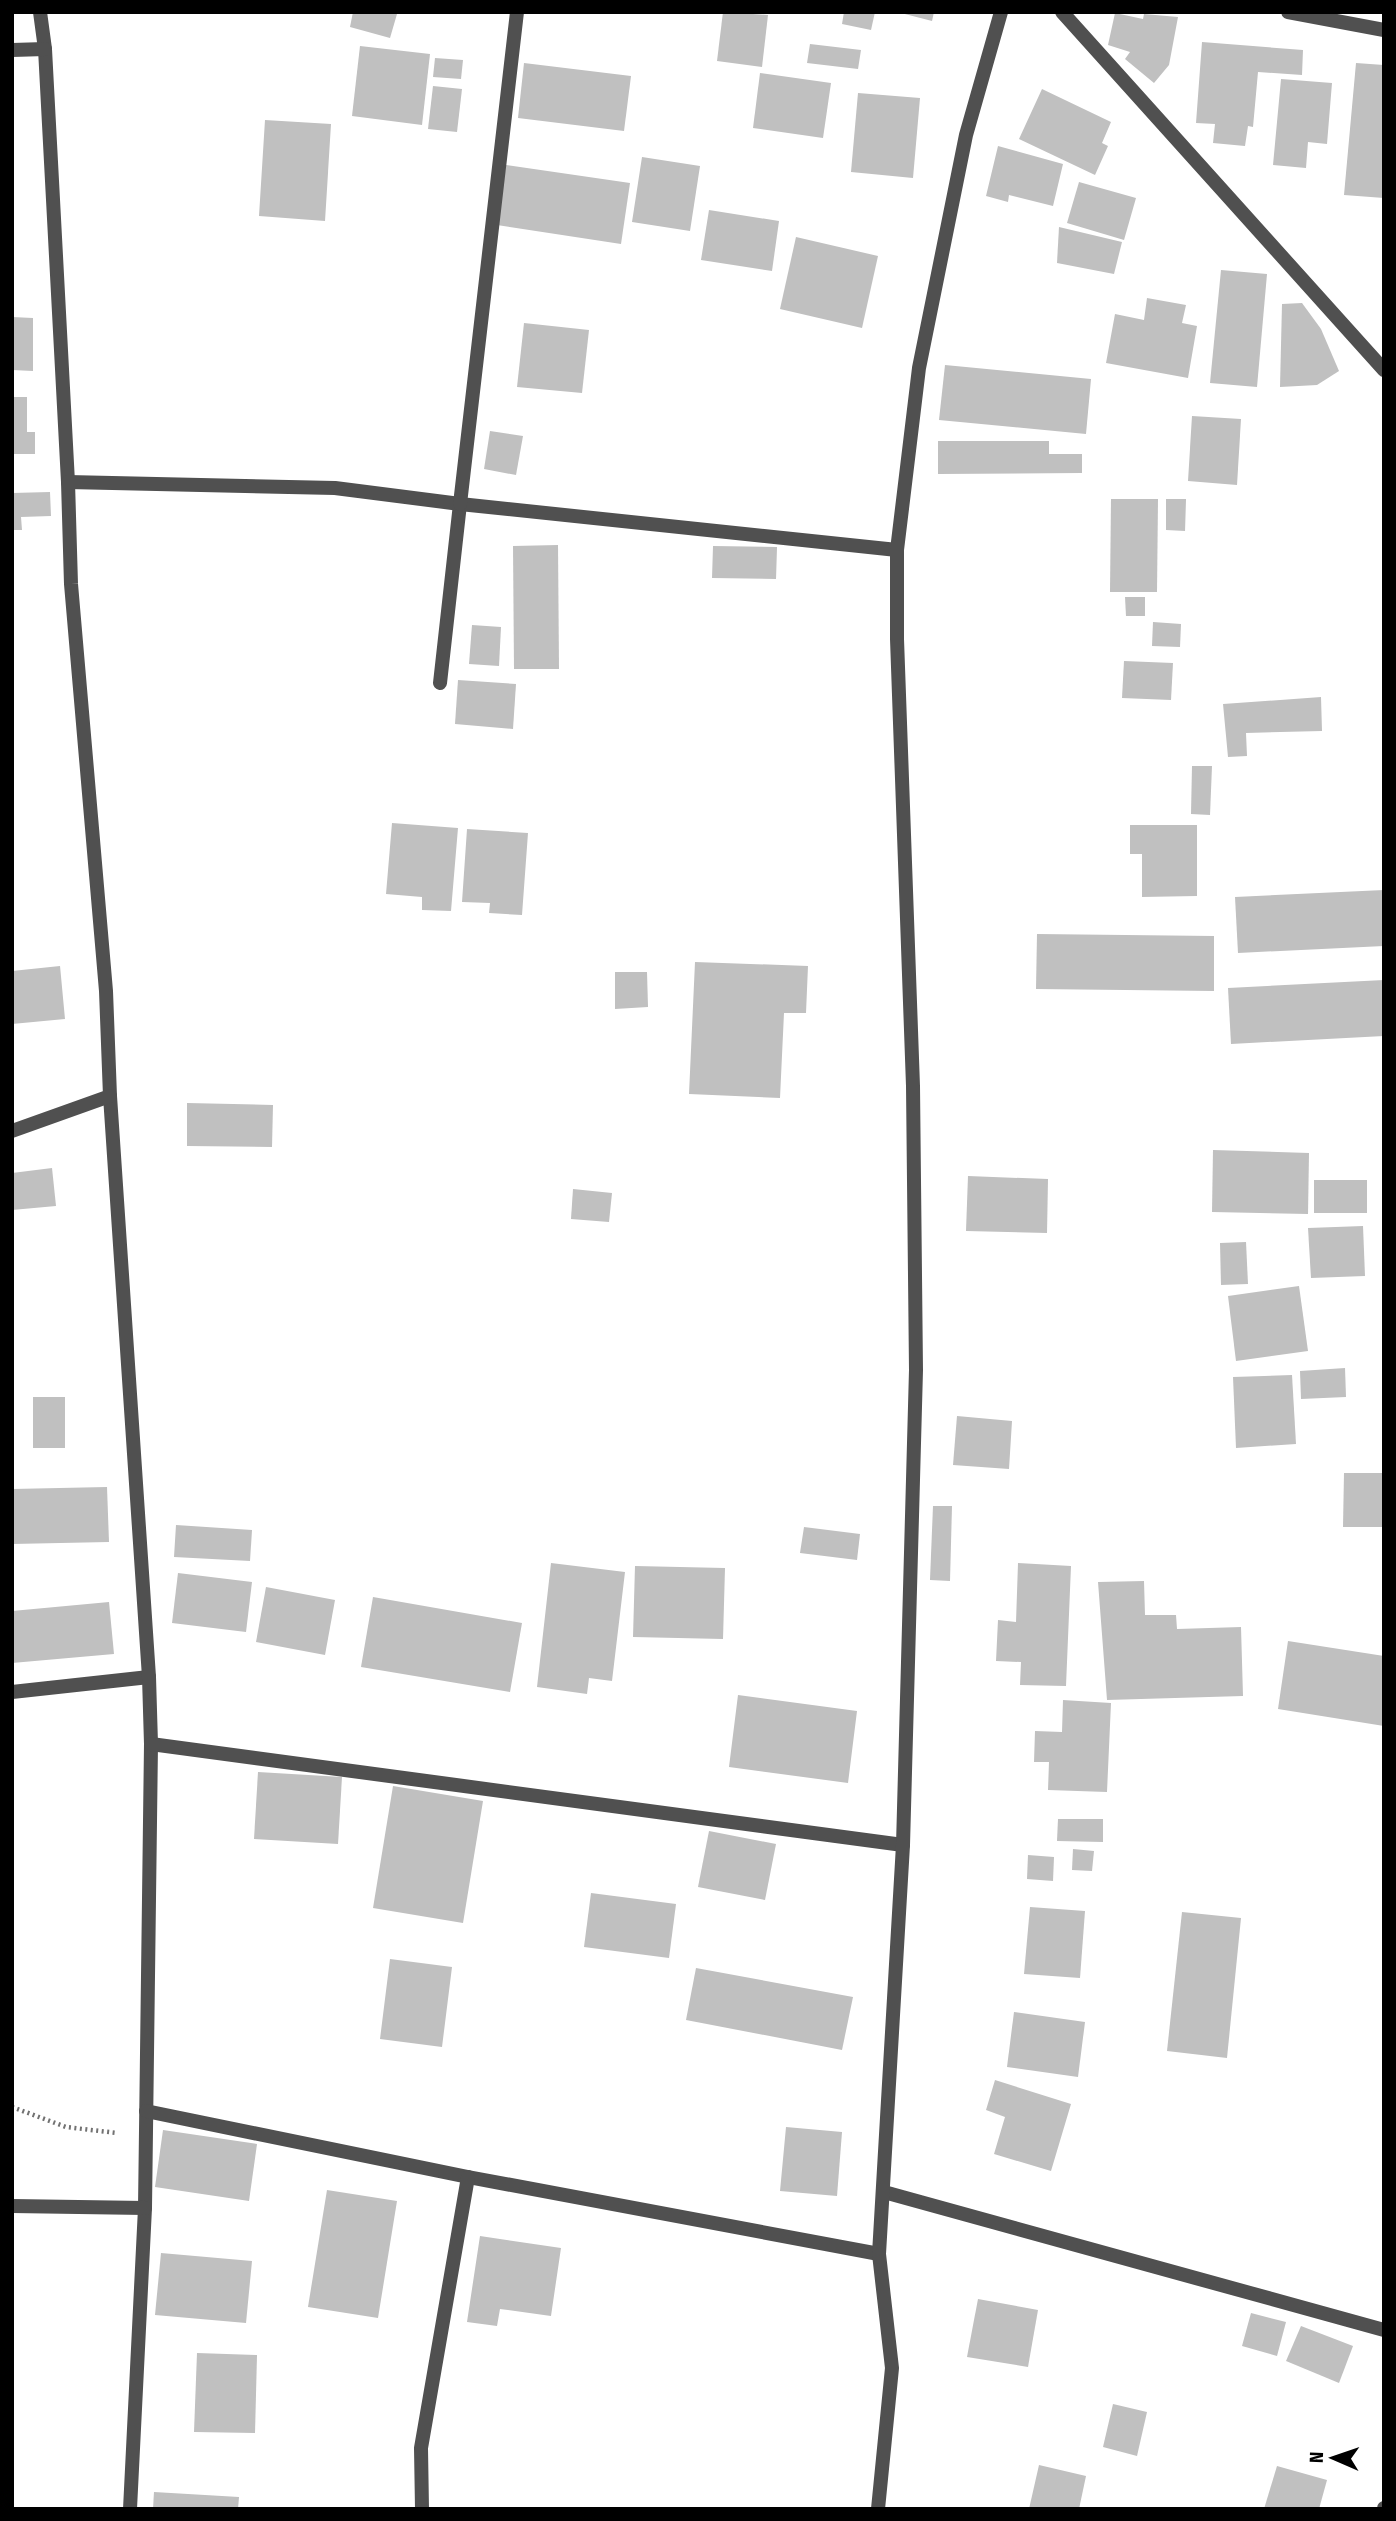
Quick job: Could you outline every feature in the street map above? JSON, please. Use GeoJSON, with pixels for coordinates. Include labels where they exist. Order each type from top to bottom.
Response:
{"type":"FeatureCollection","features":[{"type":"Feature","properties":{"kind":"street"},"geometry":{"type":"LineString","coordinates":[[40,12],[45,49],[71,584],[106,991],[110,1096],[149,1677],[151,1744],[145,2208],[130,2509]]}},
{"type":"Feature","properties":{"kind":"street"},"geometry":{"type":"LineString","coordinates":[[440,683],[517,12]]}},
{"type":"Feature","properties":{"kind":"street"},"geometry":{"type":"LineString","coordinates":[[878,2509],[892,2368],[879,2254],[903,1846],[916,1356],[913,1086],[897,639],[897,550],[919,368],[966,135],[1001,12]]}},
{"type":"Feature","properties":{"kind":"street"},"geometry":{"type":"LineString","coordinates":[[1062,12],[1383,372]]}},
{"type":"Feature","properties":{"kind":"street"},"geometry":{"type":"LineString","coordinates":[[1288,12],[1384,30]]}},
{"type":"Feature","properties":{"kind":"street"},"geometry":{"type":"LineString","coordinates":[[12,50],[45,49]]}},
{"type":"Feature","properties":{"kind":"street"},"geometry":{"type":"LineString","coordinates":[[68,482],[335,488],[460,504],[897,550]]}},
{"type":"Feature","properties":{"kind":"street"},"geometry":{"type":"LineString","coordinates":[[12,1131],[110,1096]]}},
{"type":"Feature","properties":{"kind":"street"},"geometry":{"type":"LineString","coordinates":[[12,1692],[149,1677]]}},
{"type":"Feature","properties":{"kind":"street"},"geometry":{"type":"LineString","coordinates":[[151,1744],[903,1846]]}},
{"type":"Feature","properties":{"kind":"street"},"geometry":{"type":"LineString","coordinates":[[146,2111],[468,2177],[879,2254]]}},
{"type":"Feature","properties":{"kind":"street"},"geometry":{"type":"LineString","coordinates":[[422,2509],[421,2448],[468,2177]]}},
{"type":"Feature","properties":{"kind":"street"},"geometry":{"type":"LineString","coordinates":[[884,2192],[1384,2330]]}},
{"type":"Feature","properties":{"kind":"street"},"geometry":{"type":"LineString","coordinates":[[12,2206],[145,2208]]}},
{"type":"Feature","properties":{"kind":"path"},"geometry":{"type":"LineString","coordinates":[[12,2107],[66,2127],[146,2136]]}},
{"type":"Feature","properties":{"kind":"building"},"geometry":{"type":"Polygon","coordinates":[[[353,12],[397,14],[390,38],[350,27],[353,12]]]}},
{"type":"Feature","properties":{"kind":"building"},"geometry":{"type":"Polygon","coordinates":[[[723,12],[768,15],[762,67],[717,61],[723,12]]]}},
{"type":"Feature","properties":{"kind":"building"},"geometry":{"type":"Polygon","coordinates":[[[844,12],[875,12],[871,30],[842,24],[844,12]]]}},
{"type":"Feature","properties":{"kind":"building"},"geometry":{"type":"Polygon","coordinates":[[[897,12],[934,12],[932,21],[897,12]]]}},
{"type":"Feature","properties":{"kind":"building"},"geometry":{"type":"Polygon","coordinates":[[[1115,13],[1143,19],[1144,14],[1178,17],[1169,65],[1154,83],[1125,59],[1130,52],[1108,45],[1115,13]]]}},
{"type":"Feature","properties":{"kind":"building"},"geometry":{"type":"Polygon","coordinates":[[[1202,42],[1303,50],[1302,75],[1258,72],[1253,127],[1248,126],[1245,146],[1213,143],[1215,124],[1196,123],[1202,42]]]}},
{"type":"Feature","properties":{"kind":"building"},"geometry":{"type":"Polygon","coordinates":[[[810,44],[861,50],[858,69],[807,63],[810,44]]]}},
{"type":"Feature","properties":{"kind":"building"},"geometry":{"type":"Polygon","coordinates":[[[360,46],[430,54],[422,125],[352,116],[360,46]]]}},
{"type":"Feature","properties":{"kind":"building"},"geometry":{"type":"Polygon","coordinates":[[[435,58],[463,60],[461,79],[433,77],[435,58]]]}},
{"type":"Feature","properties":{"kind":"building"},"geometry":{"type":"Polygon","coordinates":[[[524,63],[631,76],[624,131],[518,118],[524,63]]]}},
{"type":"Feature","properties":{"kind":"building"},"geometry":{"type":"Polygon","coordinates":[[[1356,63],[1384,65],[1384,198],[1344,195],[1356,63]]]}},
{"type":"Feature","properties":{"kind":"building"},"geometry":{"type":"Polygon","coordinates":[[[760,73],[831,83],[823,138],[753,128],[760,73]]]}},
{"type":"Feature","properties":{"kind":"building"},"geometry":{"type":"Polygon","coordinates":[[[1281,79],[1332,83],[1327,144],[1308,142],[1306,168],[1273,165],[1281,79]]]}},
{"type":"Feature","properties":{"kind":"building"},"geometry":{"type":"Polygon","coordinates":[[[433,86],[462,89],[457,132],[428,129],[433,86]]]}},
{"type":"Feature","properties":{"kind":"building"},"geometry":{"type":"Polygon","coordinates":[[[1042,89],[1111,122],[1102,143],[1108,146],[1095,175],[1019,139],[1042,89]]]}},
{"type":"Feature","properties":{"kind":"building"},"geometry":{"type":"Polygon","coordinates":[[[858,93],[920,98],[913,178],[851,172],[858,93]]]}},
{"type":"Feature","properties":{"kind":"building"},"geometry":{"type":"Polygon","coordinates":[[[265,120],[331,124],[325,221],[259,216],[265,120]]]}},
{"type":"Feature","properties":{"kind":"building"},"geometry":{"type":"Polygon","coordinates":[[[998,146],[1063,164],[1053,206],[1009,195],[1008,202],[986,196],[998,146]]]}},
{"type":"Feature","properties":{"kind":"building"},"geometry":{"type":"Polygon","coordinates":[[[642,157],[700,166],[690,231],[632,222],[642,157]]]}},
{"type":"Feature","properties":{"kind":"building"},"geometry":{"type":"Polygon","coordinates":[[[506,165],[630,183],[621,244],[497,225],[506,165]]]}},
{"type":"Feature","properties":{"kind":"building"},"geometry":{"type":"Polygon","coordinates":[[[1079,182],[1136,198],[1124,240],[1067,223],[1079,182]]]}},
{"type":"Feature","properties":{"kind":"building"},"geometry":{"type":"Polygon","coordinates":[[[709,210],[779,221],[772,271],[701,260],[709,210]]]}},
{"type":"Feature","properties":{"kind":"building"},"geometry":{"type":"Polygon","coordinates":[[[1059,227],[1122,242],[1114,274],[1057,263],[1059,227]]]}},
{"type":"Feature","properties":{"kind":"building"},"geometry":{"type":"Polygon","coordinates":[[[796,237],[878,256],[862,328],[780,309],[796,237]]]}},
{"type":"Feature","properties":{"kind":"building"},"geometry":{"type":"Polygon","coordinates":[[[1221,270],[1267,274],[1257,387],[1210,383],[1221,270]]]}},
{"type":"Feature","properties":{"kind":"building"},"geometry":{"type":"Polygon","coordinates":[[[1147,298],[1186,305],[1182,323],[1197,326],[1188,378],[1106,363],[1115,314],[1144,320],[1147,298]]]}},
{"type":"Feature","properties":{"kind":"building"},"geometry":{"type":"Polygon","coordinates":[[[1302,303],[1321,329],[1339,371],[1317,385],[1280,387],[1282,304],[1302,303]]]}},
{"type":"Feature","properties":{"kind":"building"},"geometry":{"type":"Polygon","coordinates":[[[12,317],[33,318],[33,371],[12,370],[12,317]]]}},
{"type":"Feature","properties":{"kind":"building"},"geometry":{"type":"Polygon","coordinates":[[[524,323],[589,330],[582,393],[517,387],[524,323]]]}},
{"type":"Feature","properties":{"kind":"building"},"geometry":{"type":"Polygon","coordinates":[[[945,365],[1091,379],[1086,434],[939,420],[945,365]]]}},
{"type":"Feature","properties":{"kind":"building"},"geometry":{"type":"Polygon","coordinates":[[[12,397],[27,397],[27,432],[35,432],[35,454],[12,454],[12,397]]]}},
{"type":"Feature","properties":{"kind":"building"},"geometry":{"type":"Polygon","coordinates":[[[1192,416],[1241,419],[1237,485],[1188,481],[1192,416]]]}},
{"type":"Feature","properties":{"kind":"building"},"geometry":{"type":"Polygon","coordinates":[[[490,431],[523,436],[516,475],[484,469],[490,431]]]}},
{"type":"Feature","properties":{"kind":"building"},"geometry":{"type":"Polygon","coordinates":[[[938,441],[1049,441],[1049,454],[1082,454],[1082,473],[938,474],[938,441]]]}},
{"type":"Feature","properties":{"kind":"building"},"geometry":{"type":"Polygon","coordinates":[[[50,492],[51,516],[21,517],[22,530],[12,530],[12,493],[50,492]]]}},
{"type":"Feature","properties":{"kind":"building"},"geometry":{"type":"Polygon","coordinates":[[[1111,499],[1158,499],[1157,592],[1110,592],[1111,499]]]}},
{"type":"Feature","properties":{"kind":"building"},"geometry":{"type":"Polygon","coordinates":[[[1166,499],[1186,499],[1185,531],[1166,530],[1166,499]]]}},
{"type":"Feature","properties":{"kind":"building"},"geometry":{"type":"Polygon","coordinates":[[[558,545],[559,669],[514,669],[513,546],[558,545]]]}},
{"type":"Feature","properties":{"kind":"building"},"geometry":{"type":"Polygon","coordinates":[[[713,546],[777,547],[776,579],[712,578],[713,546]]]}},
{"type":"Feature","properties":{"kind":"building"},"geometry":{"type":"Polygon","coordinates":[[[1125,597],[1145,597],[1145,616],[1126,616],[1125,597]]]}},
{"type":"Feature","properties":{"kind":"building"},"geometry":{"type":"Polygon","coordinates":[[[1153,622],[1181,624],[1180,647],[1152,646],[1153,622]]]}},
{"type":"Feature","properties":{"kind":"building"},"geometry":{"type":"Polygon","coordinates":[[[472,625],[501,627],[499,666],[469,664],[472,625]]]}},
{"type":"Feature","properties":{"kind":"building"},"geometry":{"type":"Polygon","coordinates":[[[1124,661],[1173,663],[1171,700],[1122,698],[1124,661]]]}},
{"type":"Feature","properties":{"kind":"building"},"geometry":{"type":"Polygon","coordinates":[[[458,680],[516,684],[513,729],[455,724],[458,680]]]}},
{"type":"Feature","properties":{"kind":"building"},"geometry":{"type":"Polygon","coordinates":[[[1321,697],[1322,731],[1246,733],[1247,756],[1228,757],[1223,704],[1321,697]]]}},
{"type":"Feature","properties":{"kind":"building"},"geometry":{"type":"Polygon","coordinates":[[[1192,766],[1212,766],[1210,815],[1191,814],[1192,766]]]}},
{"type":"Feature","properties":{"kind":"building"},"geometry":{"type":"Polygon","coordinates":[[[392,823],[458,828],[451,911],[422,910],[422,897],[386,894],[392,823]]]}},
{"type":"Feature","properties":{"kind":"building"},"geometry":{"type":"Polygon","coordinates":[[[1130,825],[1197,825],[1197,896],[1142,897],[1142,854],[1130,854],[1130,825]]]}},
{"type":"Feature","properties":{"kind":"building"},"geometry":{"type":"Polygon","coordinates":[[[467,829],[528,833],[522,915],[489,913],[490,903],[462,902],[467,829]]]}},
{"type":"Feature","properties":{"kind":"building"},"geometry":{"type":"Polygon","coordinates":[[[1384,890],[1384,946],[1238,953],[1235,897],[1384,890]]]}},
{"type":"Feature","properties":{"kind":"building"},"geometry":{"type":"Polygon","coordinates":[[[1037,934],[1214,936],[1214,991],[1036,989],[1037,934]]]}},
{"type":"Feature","properties":{"kind":"building"},"geometry":{"type":"Polygon","coordinates":[[[695,962],[808,966],[806,1013],[784,1013],[780,1098],[689,1094],[695,962]]]}},
{"type":"Feature","properties":{"kind":"building"},"geometry":{"type":"Polygon","coordinates":[[[60,966],[65,1019],[12,1024],[12,971],[60,966]]]}},
{"type":"Feature","properties":{"kind":"building"},"geometry":{"type":"Polygon","coordinates":[[[615,972],[647,972],[648,1007],[615,1009],[615,972]]]}},
{"type":"Feature","properties":{"kind":"building"},"geometry":{"type":"Polygon","coordinates":[[[1384,980],[1384,1036],[1231,1044],[1228,988],[1384,980]]]}},
{"type":"Feature","properties":{"kind":"building"},"geometry":{"type":"Polygon","coordinates":[[[187,1103],[273,1105],[272,1147],[187,1146],[187,1103]]]}},
{"type":"Feature","properties":{"kind":"building"},"geometry":{"type":"Polygon","coordinates":[[[1213,1150],[1309,1153],[1308,1214],[1212,1212],[1213,1150]]]}},
{"type":"Feature","properties":{"kind":"building"},"geometry":{"type":"Polygon","coordinates":[[[52,1168],[56,1206],[12,1210],[12,1173],[52,1168]]]}},
{"type":"Feature","properties":{"kind":"building"},"geometry":{"type":"Polygon","coordinates":[[[968,1176],[1048,1179],[1047,1233],[966,1231],[968,1176]]]}},
{"type":"Feature","properties":{"kind":"building"},"geometry":{"type":"Polygon","coordinates":[[[1314,1180],[1367,1180],[1367,1213],[1314,1213],[1314,1180]]]}},
{"type":"Feature","properties":{"kind":"building"},"geometry":{"type":"Polygon","coordinates":[[[573,1189],[612,1193],[609,1222],[571,1219],[573,1189]]]}},
{"type":"Feature","properties":{"kind":"building"},"geometry":{"type":"Polygon","coordinates":[[[1363,1226],[1365,1276],[1311,1278],[1308,1228],[1363,1226]]]}},
{"type":"Feature","properties":{"kind":"building"},"geometry":{"type":"Polygon","coordinates":[[[1246,1242],[1248,1284],[1221,1285],[1220,1243],[1246,1242]]]}},
{"type":"Feature","properties":{"kind":"building"},"geometry":{"type":"Polygon","coordinates":[[[1299,1286],[1308,1351],[1236,1361],[1228,1296],[1299,1286]]]}},
{"type":"Feature","properties":{"kind":"building"},"geometry":{"type":"Polygon","coordinates":[[[1345,1368],[1346,1397],[1301,1399],[1300,1371],[1345,1368]]]}},
{"type":"Feature","properties":{"kind":"building"},"geometry":{"type":"Polygon","coordinates":[[[1292,1375],[1296,1444],[1236,1448],[1233,1377],[1292,1375]]]}},
{"type":"Feature","properties":{"kind":"building"},"geometry":{"type":"Polygon","coordinates":[[[33,1397],[65,1397],[65,1448],[33,1448],[33,1397]]]}},
{"type":"Feature","properties":{"kind":"building"},"geometry":{"type":"Polygon","coordinates":[[[957,1416],[1012,1421],[1009,1469],[953,1465],[957,1416]]]}},
{"type":"Feature","properties":{"kind":"building"},"geometry":{"type":"Polygon","coordinates":[[[1344,1473],[1384,1473],[1384,1527],[1343,1527],[1344,1473]]]}},
{"type":"Feature","properties":{"kind":"building"},"geometry":{"type":"Polygon","coordinates":[[[107,1487],[109,1542],[12,1544],[12,1489],[107,1487]]]}},
{"type":"Feature","properties":{"kind":"building"},"geometry":{"type":"Polygon","coordinates":[[[933,1506],[952,1506],[950,1581],[930,1580],[933,1506]]]}},
{"type":"Feature","properties":{"kind":"building"},"geometry":{"type":"Polygon","coordinates":[[[176,1525],[252,1530],[250,1561],[174,1557],[176,1525]]]}},
{"type":"Feature","properties":{"kind":"building"},"geometry":{"type":"Polygon","coordinates":[[[804,1527],[860,1534],[857,1560],[800,1553],[804,1527]]]}},
{"type":"Feature","properties":{"kind":"building"},"geometry":{"type":"Polygon","coordinates":[[[551,1563],[625,1572],[612,1681],[589,1678],[587,1694],[537,1687],[551,1563]]]}},
{"type":"Feature","properties":{"kind":"building"},"geometry":{"type":"Polygon","coordinates":[[[1018,1563],[1071,1566],[1066,1686],[1020,1685],[1021,1662],[996,1661],[998,1620],[1016,1622],[1018,1563]]]}},
{"type":"Feature","properties":{"kind":"building"},"geometry":{"type":"Polygon","coordinates":[[[635,1566],[725,1568],[723,1639],[633,1637],[635,1566]]]}},
{"type":"Feature","properties":{"kind":"building"},"geometry":{"type":"Polygon","coordinates":[[[178,1573],[252,1582],[246,1632],[172,1623],[178,1573]]]}},
{"type":"Feature","properties":{"kind":"building"},"geometry":{"type":"Polygon","coordinates":[[[1144,1581],[1145,1615],[1176,1615],[1177,1629],[1241,1627],[1243,1696],[1107,1700],[1098,1582],[1144,1581]]]}},
{"type":"Feature","properties":{"kind":"building"},"geometry":{"type":"Polygon","coordinates":[[[266,1587],[335,1600],[325,1655],[256,1642],[266,1587]]]}},
{"type":"Feature","properties":{"kind":"building"},"geometry":{"type":"Polygon","coordinates":[[[373,1597],[522,1623],[510,1692],[361,1667],[373,1597]]]}},
{"type":"Feature","properties":{"kind":"building"},"geometry":{"type":"Polygon","coordinates":[[[109,1602],[114,1654],[12,1663],[12,1611],[109,1602]]]}},
{"type":"Feature","properties":{"kind":"building"},"geometry":{"type":"Polygon","coordinates":[[[1288,1641],[1384,1656],[1384,1726],[1278,1709],[1288,1641]]]}},
{"type":"Feature","properties":{"kind":"building"},"geometry":{"type":"Polygon","coordinates":[[[738,1695],[857,1711],[848,1783],[729,1767],[738,1695]]]}},
{"type":"Feature","properties":{"kind":"building"},"geometry":{"type":"Polygon","coordinates":[[[1063,1700],[1111,1703],[1107,1792],[1048,1790],[1049,1762],[1034,1762],[1035,1731],[1062,1732],[1063,1700]]]}},
{"type":"Feature","properties":{"kind":"building"},"geometry":{"type":"Polygon","coordinates":[[[258,1772],[342,1777],[338,1844],[254,1839],[258,1772]]]}},
{"type":"Feature","properties":{"kind":"building"},"geometry":{"type":"Polygon","coordinates":[[[393,1786],[483,1801],[463,1923],[373,1908],[393,1786]]]}},
{"type":"Feature","properties":{"kind":"building"},"geometry":{"type":"Polygon","coordinates":[[[1058,1819],[1103,1819],[1103,1842],[1057,1841],[1058,1819]]]}},
{"type":"Feature","properties":{"kind":"building"},"geometry":{"type":"Polygon","coordinates":[[[709,1831],[776,1844],[765,1900],[698,1887],[709,1831]]]}},
{"type":"Feature","properties":{"kind":"building"},"geometry":{"type":"Polygon","coordinates":[[[1073,1849],[1094,1851],[1092,1871],[1072,1870],[1073,1849]]]}},
{"type":"Feature","properties":{"kind":"building"},"geometry":{"type":"Polygon","coordinates":[[[1028,1855],[1054,1857],[1053,1881],[1027,1879],[1028,1855]]]}},
{"type":"Feature","properties":{"kind":"building"},"geometry":{"type":"Polygon","coordinates":[[[591,1893],[676,1904],[669,1958],[584,1947],[591,1893]]]}},
{"type":"Feature","properties":{"kind":"building"},"geometry":{"type":"Polygon","coordinates":[[[1030,1907],[1085,1911],[1080,1978],[1024,1974],[1030,1907]]]}},
{"type":"Feature","properties":{"kind":"building"},"geometry":{"type":"Polygon","coordinates":[[[1182,1912],[1241,1918],[1227,2058],[1167,2051],[1182,1912]]]}},
{"type":"Feature","properties":{"kind":"building"},"geometry":{"type":"Polygon","coordinates":[[[390,1959],[452,1967],[442,2047],[380,2039],[390,1959]]]}},
{"type":"Feature","properties":{"kind":"building"},"geometry":{"type":"Polygon","coordinates":[[[696,1968],[853,1997],[842,2050],[686,2020],[696,1968]]]}},
{"type":"Feature","properties":{"kind":"building"},"geometry":{"type":"Polygon","coordinates":[[[1014,2012],[1085,2022],[1078,2077],[1007,2067],[1014,2012]]]}},
{"type":"Feature","properties":{"kind":"building"},"geometry":{"type":"Polygon","coordinates":[[[995,2080],[1071,2104],[1051,2171],[994,2154],[1005,2117],[986,2110],[995,2080]]]}},
{"type":"Feature","properties":{"kind":"building"},"geometry":{"type":"Polygon","coordinates":[[[786,2127],[842,2132],[837,2196],[780,2191],[786,2127]]]}},
{"type":"Feature","properties":{"kind":"building"},"geometry":{"type":"Polygon","coordinates":[[[163,2130],[257,2144],[249,2201],[155,2187],[163,2130]]]}},
{"type":"Feature","properties":{"kind":"building"},"geometry":{"type":"Polygon","coordinates":[[[327,2190],[397,2201],[378,2318],[308,2307],[327,2190]]]}},
{"type":"Feature","properties":{"kind":"building"},"geometry":{"type":"Polygon","coordinates":[[[480,2236],[561,2248],[551,2316],[500,2309],[497,2326],[467,2322],[480,2236]]]}},
{"type":"Feature","properties":{"kind":"building"},"geometry":{"type":"Polygon","coordinates":[[[161,2253],[252,2261],[246,2323],[155,2315],[161,2253]]]}},
{"type":"Feature","properties":{"kind":"building"},"geometry":{"type":"Polygon","coordinates":[[[978,2299],[1038,2310],[1028,2367],[967,2357],[978,2299]]]}},
{"type":"Feature","properties":{"kind":"building"},"geometry":{"type":"Polygon","coordinates":[[[1251,2313],[1286,2322],[1277,2356],[1242,2346],[1251,2313]]]}},
{"type":"Feature","properties":{"kind":"building"},"geometry":{"type":"Polygon","coordinates":[[[1301,2326],[1353,2346],[1339,2383],[1286,2361],[1301,2326]]]}},
{"type":"Feature","properties":{"kind":"building"},"geometry":{"type":"Polygon","coordinates":[[[197,2353],[257,2355],[255,2433],[194,2432],[197,2353]]]}},
{"type":"Feature","properties":{"kind":"building"},"geometry":{"type":"Polygon","coordinates":[[[1113,2404],[1147,2412],[1137,2456],[1103,2447],[1113,2404]]]}},
{"type":"Feature","properties":{"kind":"building"},"geometry":{"type":"Polygon","coordinates":[[[1039,2465],[1086,2476],[1079,2509],[1029,2509],[1039,2465]]]}},
{"type":"Feature","properties":{"kind":"building"},"geometry":{"type":"Polygon","coordinates":[[[1277,2466],[1327,2480],[1319,2509],[1264,2509],[1277,2466]]]}},
{"type":"Feature","properties":{"kind":"building"},"geometry":{"type":"Polygon","coordinates":[[[154,2492],[239,2497],[238,2509],[153,2509],[154,2492]]]}}]}
